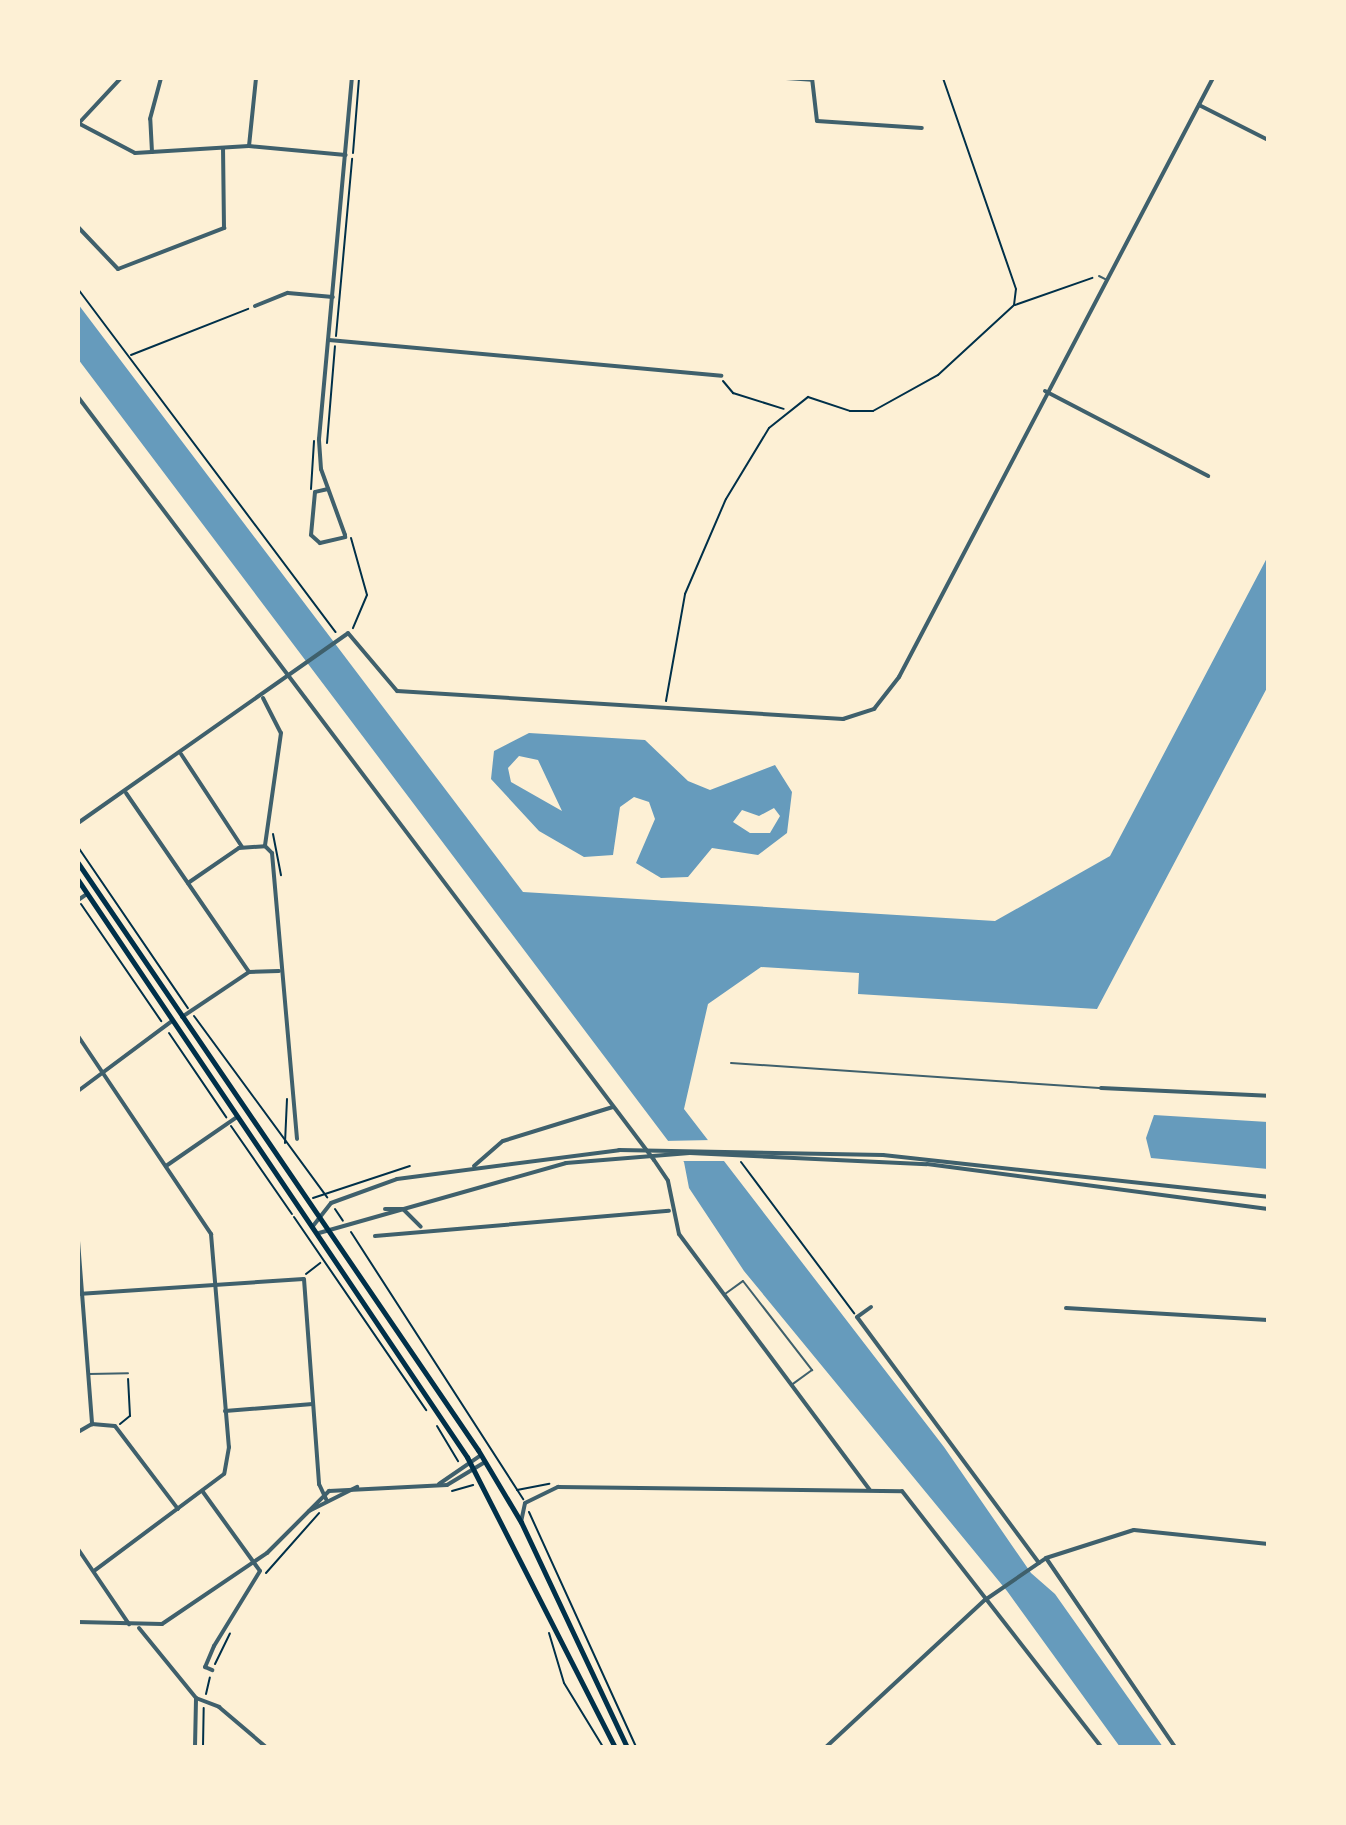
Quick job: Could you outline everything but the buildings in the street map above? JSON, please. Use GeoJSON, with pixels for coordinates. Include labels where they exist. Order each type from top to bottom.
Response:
{"type":"FeatureCollection","features":[{"type":"Feature","properties":{"kind":"main road"},"geometry":{"type":"LineString","coordinates":[[78,863],[182,1017],[336,1233],[481,1455],[521,1522],[627,1747]]}},
{"type":"Feature","properties":{"kind":"main road"},"geometry":{"type":"LineString","coordinates":[[78,880],[319,1233],[470,1462],[615,1747]]}},
{"type":"Feature","properties":{"kind":"street"},"geometry":{"type":"LineString","coordinates":[[121,78],[78,124],[135,153],[249,146],[346,155]]}},
{"type":"Feature","properties":{"kind":"street"},"geometry":{"type":"LineString","coordinates":[[152,152],[150,119],[161,78]]}},
{"type":"Feature","properties":{"kind":"street"},"geometry":{"type":"LineString","coordinates":[[249,146],[256,78]]}},
{"type":"Feature","properties":{"kind":"street"},"geometry":{"type":"LineString","coordinates":[[328,489],[315,492],[311,539],[338,540],[345,535],[328,489],[319,439],[332,340],[352,78]]}},
{"type":"Feature","properties":{"kind":"street"},"geometry":{"type":"LineString","coordinates":[[786,78],[812,79],[817,121],[922,128]]}},
{"type":"Feature","properties":{"kind":"street"},"geometry":{"type":"LineString","coordinates":[[78,823],[292,678],[348,633],[397,691],[843,719],[874,709],[899,677],[1045,391],[1213,78]]}},
{"type":"Feature","properties":{"kind":"street"},"geometry":{"type":"LineString","coordinates":[[1199,105],[1268,140]]}},
{"type":"Feature","properties":{"kind":"street"},"geometry":{"type":"LineString","coordinates":[[78,227],[118,269],[224,228],[223,148]]}},
{"type":"Feature","properties":{"kind":"street"},"geometry":{"type":"LineString","coordinates":[[255,306],[288,293],[333,297]]}},
{"type":"Feature","properties":{"kind":"street"},"geometry":{"type":"LineString","coordinates":[[332,340],[721,376]]}},
{"type":"Feature","properties":{"kind":"street"},"geometry":{"type":"LineString","coordinates":[[1045,391],[1208,476]]}},
{"type":"Feature","properties":{"kind":"street"},"geometry":{"type":"LineString","coordinates":[[78,397],[668,1181],[670,1211],[725,1295],[870,1490]]}},
{"type":"Feature","properties":{"kind":"street"},"geometry":{"type":"LineString","coordinates":[[263,698],[281,733],[265,846]]}},
{"type":"Feature","properties":{"kind":"street"},"geometry":{"type":"LineString","coordinates":[[181,754],[242,847]]}},
{"type":"Feature","properties":{"kind":"street"},"geometry":{"type":"LineString","coordinates":[[126,792],[249,972]]}},
{"type":"Feature","properties":{"kind":"street"},"geometry":{"type":"LineString","coordinates":[[188,883],[242,847],[265,846],[272,853],[279,971],[297,1139]]}},
{"type":"Feature","properties":{"kind":"street"},"geometry":{"type":"LineString","coordinates":[[78,900],[87,894]]}},
{"type":"Feature","properties":{"kind":"street"},"geometry":{"type":"LineString","coordinates":[[182,1017],[249,972],[279,971]]}},
{"type":"Feature","properties":{"kind":"street"},"geometry":{"type":"LineString","coordinates":[[78,1091],[172,1021]]}},
{"type":"Feature","properties":{"kind":"street"},"geometry":{"type":"LineString","coordinates":[[78,1036],[211,1234],[228,1469],[203,1492],[94,1571]]}},
{"type":"Feature","properties":{"kind":"street"},"geometry":{"type":"LineString","coordinates":[[1101,1088],[1268,1096]]}},
{"type":"Feature","properties":{"kind":"street"},"geometry":{"type":"LineString","coordinates":[[474,1166],[503,1141],[613,1107]]}},
{"type":"Feature","properties":{"kind":"street"},"geometry":{"type":"LineString","coordinates":[[166,1166],[239,1115]]}},
{"type":"Feature","properties":{"kind":"street"},"geometry":{"type":"LineString","coordinates":[[313,1226],[319,1210],[331,1203],[397,1179],[474,1166],[622,1152],[814,1153],[1268,1197]]}},
{"type":"Feature","properties":{"kind":"street"},"geometry":{"type":"LineString","coordinates":[[319,1233],[336,1233],[385,1209],[622,1152]]}},
{"type":"Feature","properties":{"kind":"street"},"geometry":{"type":"LineString","coordinates":[[814,1153],[1268,1209]]}},
{"type":"Feature","properties":{"kind":"street"},"geometry":{"type":"LineString","coordinates":[[385,1209],[403,1209],[421,1227]]}},
{"type":"Feature","properties":{"kind":"street"},"geometry":{"type":"LineString","coordinates":[[375,1236],[421,1227],[670,1211]]}},
{"type":"Feature","properties":{"kind":"street"},"geometry":{"type":"LineString","coordinates":[[78,1241],[92,1424]]}},
{"type":"Feature","properties":{"kind":"street"},"geometry":{"type":"LineString","coordinates":[[80,1293],[304,1279],[313,1404],[323,1494],[328,1503]]}},
{"type":"Feature","properties":{"kind":"street"},"geometry":{"type":"LineString","coordinates":[[871,1307],[857,1317],[1039,1563]]}},
{"type":"Feature","properties":{"kind":"street"},"geometry":{"type":"LineString","coordinates":[[1066,1308],[1268,1320]]}},
{"type":"Feature","properties":{"kind":"street"},"geometry":{"type":"LineString","coordinates":[[225,1411],[313,1404]]}},
{"type":"Feature","properties":{"kind":"street"},"geometry":{"type":"LineString","coordinates":[[78,1432],[92,1424],[116,1427],[178,1509]]}},
{"type":"Feature","properties":{"kind":"street"},"geometry":{"type":"LineString","coordinates":[[439,1484],[481,1455]]}},
{"type":"Feature","properties":{"kind":"street"},"geometry":{"type":"LineString","coordinates":[[139,1628],[162,1624],[255,1561],[323,1494],[357,1487],[439,1484],[466,1474],[485,1462]]}},
{"type":"Feature","properties":{"kind":"street"},"geometry":{"type":"LineString","coordinates":[[307,1512],[357,1487]]}},
{"type":"Feature","properties":{"kind":"street"},"geometry":{"type":"LineString","coordinates":[[521,1522],[525,1503],[558,1487],[902,1491],[1101,1747]]}},
{"type":"Feature","properties":{"kind":"street"},"geometry":{"type":"LineString","coordinates":[[203,1492],[260,1571],[214,1646],[205,1667],[212,1670]]}},
{"type":"Feature","properties":{"kind":"street"},"geometry":{"type":"LineString","coordinates":[[826,1747],[985,1600],[1046,1558],[1134,1530],[1268,1544]]}},
{"type":"Feature","properties":{"kind":"street"},"geometry":{"type":"LineString","coordinates":[[78,1549],[129,1624]]}},
{"type":"Feature","properties":{"kind":"street"},"geometry":{"type":"LineString","coordinates":[[1046,1558],[1175,1747]]}},
{"type":"Feature","properties":{"kind":"street"},"geometry":{"type":"LineString","coordinates":[[78,1622],[129,1624],[139,1628],[196,1698],[219,1707],[266,1747]]}},
{"type":"Feature","properties":{"kind":"street"},"geometry":{"type":"LineString","coordinates":[[195,1747],[196,1698]]}},
{"type":"Feature","properties":{"kind":"lane"},"geometry":{"type":"LineString","coordinates":[[1099,276],[1105,279]]}},
{"type":"Feature","properties":{"kind":"lane"},"geometry":{"type":"LineString","coordinates":[[731,1063],[1101,1088]]}},
{"type":"Feature","properties":{"kind":"lane"},"geometry":{"type":"LineString","coordinates":[[725,1295],[743,1281],[812,1370],[792,1385]]}},
{"type":"Feature","properties":{"kind":"lane"},"geometry":{"type":"LineString","coordinates":[[88,1375],[128,1373]]}},
{"type":"Feature","properties":{"kind":"path"},"geometry":{"type":"LineString","coordinates":[[326,450],[332,340],[359,78]]}},
{"type":"Feature","properties":{"kind":"path"},"geometry":{"type":"LineString","coordinates":[[943,78],[1016,289],[1014,305]]}},
{"type":"Feature","properties":{"kind":"path"},"geometry":{"type":"LineString","coordinates":[[665,709],[685,594],[741,470],[786,410],[808,397],[873,411],[938,375],[1014,305],[1099,276]]}},
{"type":"Feature","properties":{"kind":"path"},"geometry":{"type":"LineString","coordinates":[[78,289],[342,639]]}},
{"type":"Feature","properties":{"kind":"path"},"geometry":{"type":"LineString","coordinates":[[130,356],[255,306]]}},
{"type":"Feature","properties":{"kind":"path"},"geometry":{"type":"LineString","coordinates":[[721,376],[733,393],[786,410]]}},
{"type":"Feature","properties":{"kind":"path"},"geometry":{"type":"LineString","coordinates":[[315,492],[307,487],[310,442],[319,439]]}},
{"type":"Feature","properties":{"kind":"path"},"geometry":{"type":"LineString","coordinates":[[348,633],[363,617],[367,595],[350,534]]}},
{"type":"Feature","properties":{"kind":"path"},"geometry":{"type":"LineString","coordinates":[[78,847],[285,1145],[331,1203],[517,1490],[636,1747]]}},
{"type":"Feature","properties":{"kind":"path"},"geometry":{"type":"LineString","coordinates":[[78,900],[293,1215],[320,1263],[462,1467]]}},
{"type":"Feature","properties":{"kind":"path"},"geometry":{"type":"LineString","coordinates":[[741,1162],[857,1317]]}},
{"type":"Feature","properties":{"kind":"path"},"geometry":{"type":"LineString","coordinates":[[323,1193],[410,1166]]}},
{"type":"Feature","properties":{"kind":"path"},"geometry":{"type":"LineString","coordinates":[[304,1279],[320,1263]]}},
{"type":"Feature","properties":{"kind":"path"},"geometry":{"type":"LineString","coordinates":[[116,1427],[130,1416],[128,1373]]}},
{"type":"Feature","properties":{"kind":"path"},"geometry":{"type":"LineString","coordinates":[[466,1474],[480,1496]]}},
{"type":"Feature","properties":{"kind":"path"},"geometry":{"type":"LineString","coordinates":[[439,1484],[453,1491],[474,1485]]}},
{"type":"Feature","properties":{"kind":"path"},"geometry":{"type":"LineString","coordinates":[[517,1490],[532,1485],[558,1487]]}},
{"type":"Feature","properties":{"kind":"path"},"geometry":{"type":"LineString","coordinates":[[261,1580],[272,1561],[328,1503]]}},
{"type":"Feature","properties":{"kind":"path"},"geometry":{"type":"LineString","coordinates":[[545,1622],[564,1683],[603,1747]]}},
{"type":"Feature","properties":{"kind":"path"},"geometry":{"type":"LineString","coordinates":[[203,1747],[204,1701],[212,1670],[233,1627]]}},
{"type":"Feature","properties":{"kind":"water"},"geometry":{"type":"Polygon","coordinates":[[[78,304],[523,892],[995,921],[1110,856],[1268,556],[1268,686],[1097,1009],[858,994],[859,973],[761,967],[708,1004],[684,1109],[944,1447],[1031,1573],[1055,1594],[1163,1747],[1120,1747],[1007,1591],[744,1271],[689,1188],[684,1162],[78,359],[78,304]]]}},
{"type":"Feature","properties":{"kind":"water"},"geometry":{"type":"Polygon","coordinates":[[[529,733],[645,740],[688,781],[710,790],[775,765],[792,792],[787,833],[758,855],[712,848],[688,877],[661,878],[636,863],[655,819],[649,802],[634,797],[620,807],[613,855],[584,857],[539,831],[491,779],[494,751],[529,733]],[[519,756],[508,768],[511,782],[562,811],[538,760],[519,756]],[[774,808],[759,816],[742,810],[733,822],[750,833],[770,833],[780,816],[774,808]]]}},
{"type":"Feature","properties":{"kind":"water"},"geometry":{"type":"Polygon","coordinates":[[[1154,1115],[1268,1122],[1268,1169],[1151,1158],[1146,1138],[1154,1115]]]}},
{"type":"Feature","properties":{"kind":"pier"},"geometry":{"type":"Polygon","coordinates":[[[712,1140],[731,1161],[679,1161],[663,1141],[712,1140]]]}}]}
